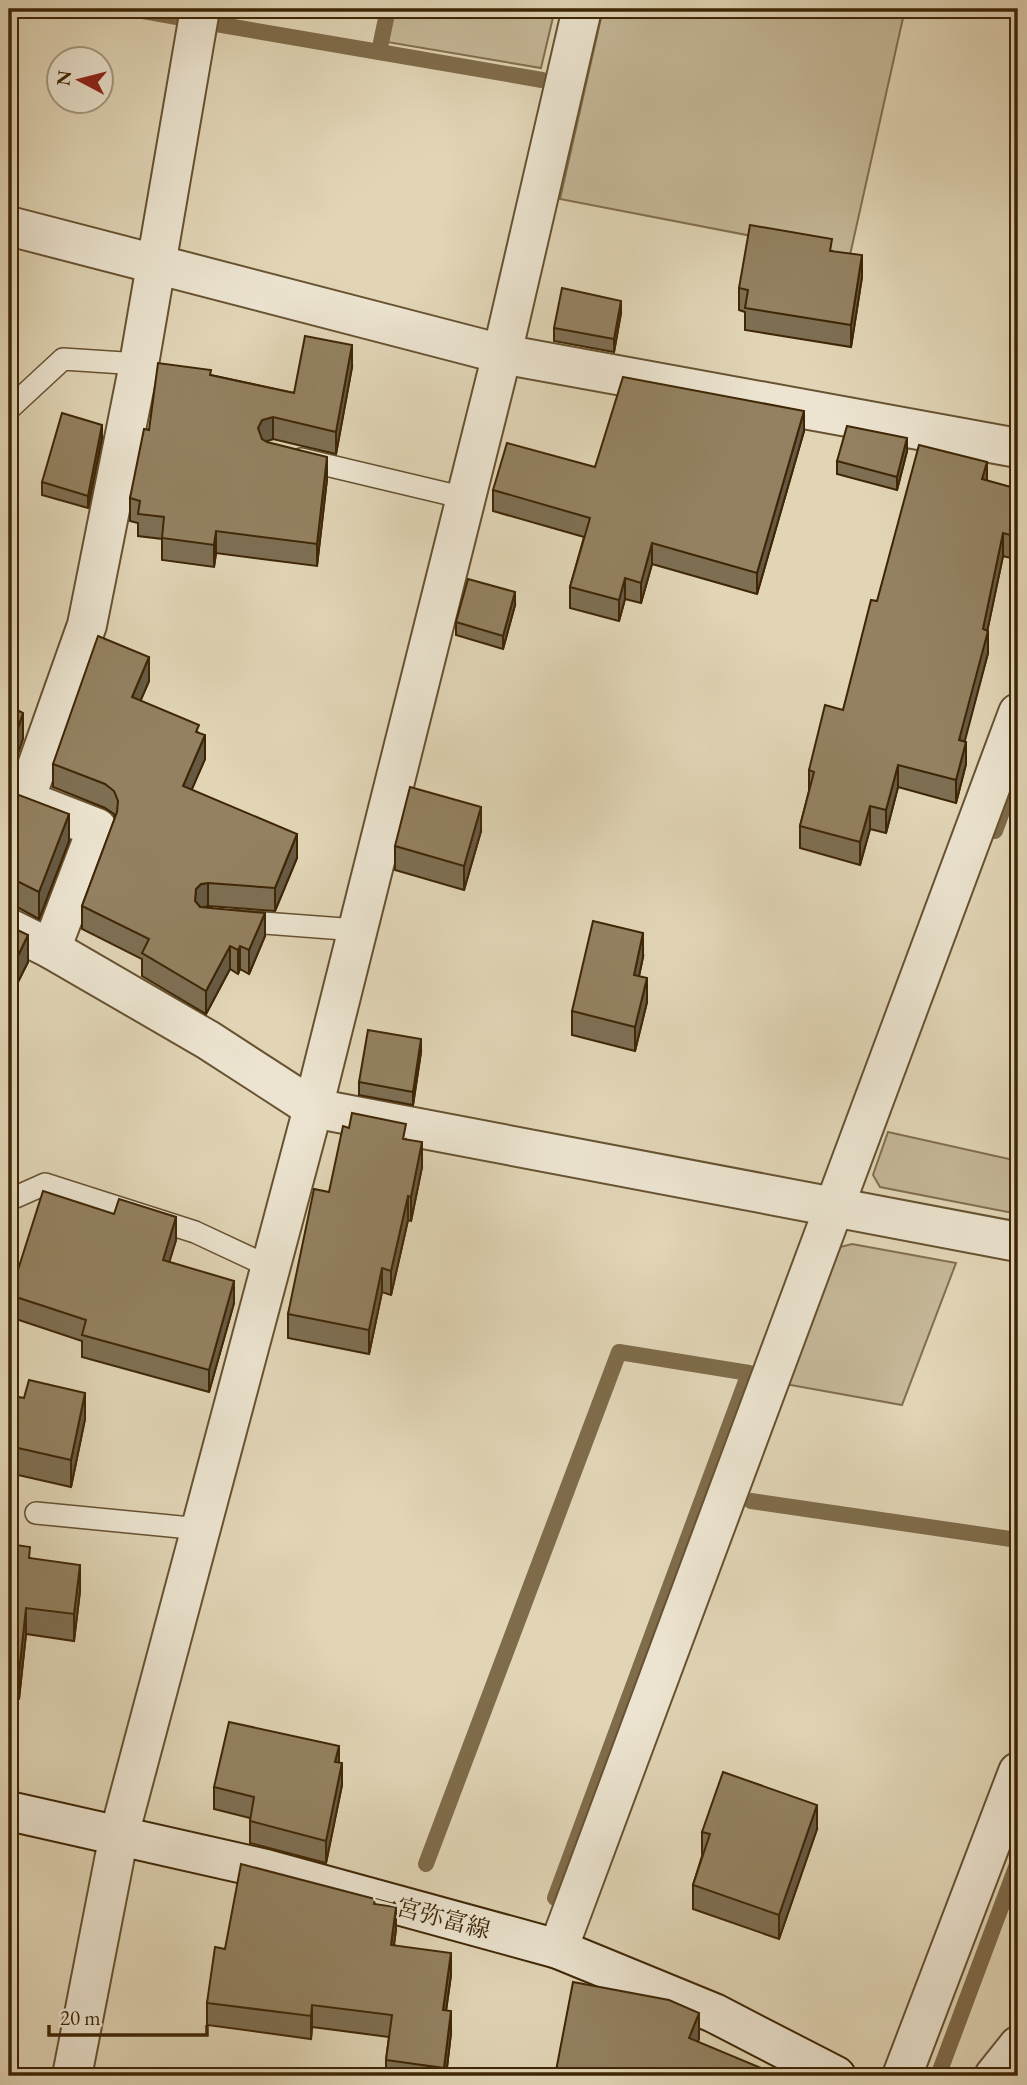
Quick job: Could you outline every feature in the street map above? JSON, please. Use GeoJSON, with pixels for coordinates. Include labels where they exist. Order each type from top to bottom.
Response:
{"type":"FeatureCollection","features":[{"type":"Feature","properties":{"kind":"street"},"geometry":{"type":"LineString","coordinates":[[51,949],[97,828],[25,800],[87,625],[158,264],[200,9]]}},
{"type":"Feature","properties":{"kind":"street"},"geometry":{"type":"LineString","coordinates":[[72,2076],[119,1835],[313,1108],[502,354],[582,9]]}},
{"type":"Feature","properties":{"kind":"street"},"geometry":{"type":"LineString","coordinates":[[9,226],[502,354],[1018,448]]}},
{"type":"Feature","properties":{"kind":"street"},"geometry":{"type":"LineString","coordinates":[[558,1950],[1018,713]]}},
{"type":"Feature","properties":{"kind":"street"},"geometry":{"type":"LineString","coordinates":[[9,928],[51,949],[208,1040],[313,1108],[1018,1242]]}},
{"type":"Feature","properties":{"kind":"street"},"geometry":{"type":"LineString","coordinates":[[902,2076],[1018,1772]]}},
{"type":"Feature","properties":{"kind":"street","name":"一宮弥富線"},"geometry":{"type":"LineString","coordinates":[[9,1811],[266,1869],[558,1950],[714,2013],[836,2076]]}},
{"type":"Feature","properties":{"kind":"street"},"geometry":{"type":"LineString","coordinates":[[995,2076],[1018,2046]]}},
{"type":"Feature","properties":{"kind":"lane"},"geometry":{"type":"LineString","coordinates":[[9,409],[63,359],[139,364]]}},
{"type":"Feature","properties":{"kind":"lane"},"geometry":{"type":"LineString","coordinates":[[284,455],[465,498]]}},
{"type":"Feature","properties":{"kind":"lane"},"geometry":{"type":"LineString","coordinates":[[220,920],[357,930]]}},
{"type":"Feature","properties":{"kind":"lane"},"geometry":{"type":"LineString","coordinates":[[9,1200],[45,1184],[195,1231],[270,1267]]}},
{"type":"Feature","properties":{"kind":"lane"},"geometry":{"type":"LineString","coordinates":[[36,1513],[201,1529]]}},
{"type":"Feature","properties":{"kind":"shaded area"},"geometry":{"type":"Polygon","coordinates":[[[394,9],[555,9],[541,68],[387,42],[394,9]]]}},
{"type":"Feature","properties":{"kind":"shaded area"},"geometry":{"type":"Polygon","coordinates":[[[603,9],[905,9],[850,255],[560,199],[603,9]]]}},
{"type":"Feature","properties":{"kind":"shaded area"},"geometry":{"type":"Polygon","coordinates":[[[888,1132],[1018,1161],[1018,1214],[880,1187],[873,1175],[888,1132]]]}},
{"type":"Feature","properties":{"kind":"shaded area"},"geometry":{"type":"Polygon","coordinates":[[[852,1244],[956,1263],[902,1405],[785,1384],[832,1249],[852,1244]]]}},
{"type":"Feature","properties":{"kind":"building"},"geometry":{"type":"Polygon","coordinates":[[[750,225],[832,239],[830,251],[862,255],[851,325],[745,308],[748,290],[739,288],[750,225]]]}},
{"type":"Feature","properties":{"kind":"building"},"geometry":{"type":"Polygon","coordinates":[[[562,288],[621,301],[614,339],[554,328],[562,288]]]}},
{"type":"Feature","properties":{"kind":"building"},"geometry":{"type":"Polygon","coordinates":[[[305,336],[352,345],[336,432],[273,417],[262,420],[258,428],[262,439],[267,442],[327,457],[317,544],[216,531],[214,545],[162,538],[164,517],[138,514],[140,501],[130,498],[144,429],[149,430],[158,363],[211,370],[210,375],[294,393],[305,336]]]}},
{"type":"Feature","properties":{"kind":"building"},"geometry":{"type":"Polygon","coordinates":[[[623,377],[804,411],[757,573],[652,543],[641,583],[625,578],[619,600],[570,587],[590,518],[493,490],[507,443],[595,467],[623,377]]]}},
{"type":"Feature","properties":{"kind":"building"},"geometry":{"type":"Polygon","coordinates":[[[62,413],[102,425],[88,496],[42,482],[62,413]]]}},
{"type":"Feature","properties":{"kind":"building"},"geometry":{"type":"Polygon","coordinates":[[[847,426],[907,438],[897,477],[837,461],[847,426]]]}},
{"type":"Feature","properties":{"kind":"building"},"geometry":{"type":"Polygon","coordinates":[[[919,445],[987,462],[982,479],[1018,489],[1018,537],[1003,533],[983,629],[988,631],[959,740],[966,742],[956,780],[898,765],[886,810],[870,806],[860,842],[800,826],[814,772],[809,770],[825,705],[843,710],[871,600],[877,601],[919,445]]]}},
{"type":"Feature","properties":{"kind":"building"},"geometry":{"type":"Polygon","coordinates":[[[468,579],[515,592],[503,636],[456,622],[468,579]]]}},
{"type":"Feature","properties":{"kind":"building"},"geometry":{"type":"Polygon","coordinates":[[[98,636],[149,657],[132,697],[199,725],[196,732],[205,735],[183,786],[297,834],[275,888],[208,883],[201,884],[196,889],[195,901],[200,907],[265,913],[249,950],[240,946],[238,950],[230,946],[206,991],[142,953],[149,939],[82,906],[117,812],[118,801],[114,791],[105,784],[53,764],[98,636]]]}},
{"type":"Feature","properties":{"kind":"building"},"geometry":{"type":"Polygon","coordinates":[[[9,706],[23,713],[9,754],[9,706]]]}},
{"type":"Feature","properties":{"kind":"building"},"geometry":{"type":"Polygon","coordinates":[[[410,787],[481,807],[464,866],[395,846],[410,787]]]}},
{"type":"Feature","properties":{"kind":"building"},"geometry":{"type":"Polygon","coordinates":[[[9,788],[16,794],[69,814],[39,892],[9,880],[9,788]]]}},
{"type":"Feature","properties":{"kind":"building"},"geometry":{"type":"Polygon","coordinates":[[[593,921],[643,933],[634,975],[647,978],[635,1027],[572,1011],[593,921]]]}},
{"type":"Feature","properties":{"kind":"building"},"geometry":{"type":"Polygon","coordinates":[[[9,926],[28,935],[15,962],[9,959],[9,926]]]}},
{"type":"Feature","properties":{"kind":"building"},"geometry":{"type":"Polygon","coordinates":[[[368,1030],[421,1039],[413,1092],[359,1082],[368,1030]]]}},
{"type":"Feature","properties":{"kind":"building"},"geometry":{"type":"Polygon","coordinates":[[[352,1113],[406,1124],[403,1139],[422,1142],[411,1197],[408,1196],[391,1271],[382,1268],[369,1330],[288,1314],[314,1189],[329,1192],[343,1126],[349,1128],[352,1113]]]}},
{"type":"Feature","properties":{"kind":"building"},"geometry":{"type":"Polygon","coordinates":[[[43,1191],[114,1214],[119,1199],[176,1217],[163,1260],[234,1281],[209,1370],[82,1335],[86,1320],[10,1295],[43,1191]]]}},
{"type":"Feature","properties":{"kind":"building"},"geometry":{"type":"Polygon","coordinates":[[[29,1380],[85,1393],[71,1460],[9,1446],[9,1395],[24,1398],[29,1380]]]}},
{"type":"Feature","properties":{"kind":"building"},"geometry":{"type":"Polygon","coordinates":[[[9,1544],[30,1547],[29,1558],[80,1565],[74,1614],[26,1608],[19,1672],[9,1671],[9,1544]]]}},
{"type":"Feature","properties":{"kind":"building"},"geometry":{"type":"Polygon","coordinates":[[[229,1722],[339,1746],[335,1762],[342,1763],[326,1841],[250,1821],[254,1797],[214,1787],[229,1722]]]}},
{"type":"Feature","properties":{"kind":"building"},"geometry":{"type":"Polygon","coordinates":[[[723,1772],[817,1805],[779,1915],[693,1885],[710,1834],[702,1832],[723,1772]]]}},
{"type":"Feature","properties":{"kind":"building"},"geometry":{"type":"Polygon","coordinates":[[[241,1864],[375,1899],[374,1904],[396,1907],[391,1945],[451,1953],[443,2010],[451,2011],[444,2068],[386,2060],[392,2015],[312,2005],[311,2016],[207,2003],[215,1947],[225,1949],[241,1864]]]}},
{"type":"Feature","properties":{"kind":"building"},"geometry":{"type":"Polygon","coordinates":[[[573,1982],[669,2000],[699,2013],[689,2038],[761,2068],[757,2076],[555,2076],[573,1982]]]}},
{"type":"Feature","properties":{"kind":"waterway"},"geometry":{"type":"LineString","coordinates":[[132,9],[177,17]]}},
{"type":"Feature","properties":{"kind":"waterway"},"geometry":{"type":"LineString","coordinates":[[216,24],[379,52],[388,9]]}},
{"type":"Feature","properties":{"kind":"waterway"},"geometry":{"type":"LineString","coordinates":[[379,52],[542,80]]}},
{"type":"Feature","properties":{"kind":"waterway"},"geometry":{"type":"LineString","coordinates":[[995,831],[1018,768]]}},
{"type":"Feature","properties":{"kind":"waterway"},"geometry":{"type":"LineString","coordinates":[[426,1864],[619,1352],[749,1373],[555,1898]]}},
{"type":"Feature","properties":{"kind":"waterway"},"geometry":{"type":"LineString","coordinates":[[751,1501],[1018,1540]]}},
{"type":"Feature","properties":{"kind":"waterway"},"geometry":{"type":"LineString","coordinates":[[938,2076],[1018,1862]]}}]}
